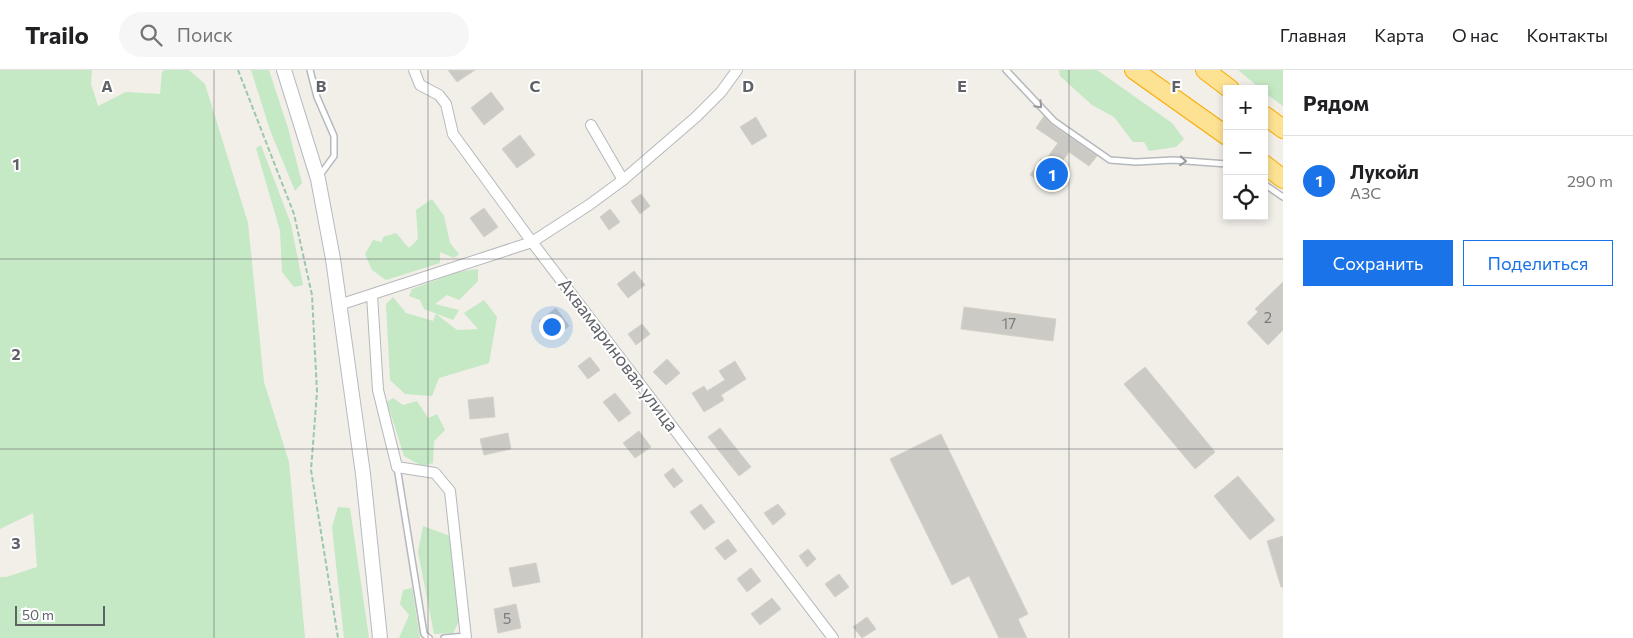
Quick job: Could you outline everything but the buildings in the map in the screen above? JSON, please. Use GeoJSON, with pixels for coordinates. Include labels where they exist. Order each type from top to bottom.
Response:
{"type":"FeatureCollection","features":[{"type":"Feature","properties":{"kind":"highway"},"geometry":{"type":"LineString","coordinates":[[1134,70],[1223,133]]}},
{"type":"Feature","properties":{"kind":"highway"},"geometry":{"type":"LineString","coordinates":[[1205,70],[1225,85]]}},
{"type":"Feature","properties":{"kind":"highway"},"geometry":{"type":"LineString","coordinates":[[1268,118],[1283,129]]}},
{"type":"Feature","properties":{"kind":"highway"},"geometry":{"type":"LineString","coordinates":[[1268,167],[1283,179]]}},
{"type":"Feature","properties":{"kind":"main road"},"geometry":{"type":"LineString","coordinates":[[284,70],[318,179],[333,259],[362,474],[380,638]]}},
{"type":"Feature","properties":{"kind":"street","name":"Аквамариновая улица"},"geometry":{"type":"LineString","coordinates":[[414,70],[420,85],[439,94],[446,104],[453,134],[532,242],[833,638]]}},
{"type":"Feature","properties":{"kind":"street"},"geometry":{"type":"LineString","coordinates":[[339,306],[532,242],[589,205],[623,180],[696,117],[721,92],[737,70]]}},
{"type":"Feature","properties":{"kind":"street"},"geometry":{"type":"LineString","coordinates":[[591,125],[623,180]]}},
{"type":"Feature","properties":{"kind":"street"},"geometry":{"type":"LineString","coordinates":[[372,295],[378,390],[397,466],[435,473],[450,491],[466,637]]}},
{"type":"Feature","properties":{"kind":"lane"},"geometry":{"type":"LineString","coordinates":[[310,70],[317,97],[334,136],[334,156],[318,179]]}},
{"type":"Feature","properties":{"kind":"lane"},"geometry":{"type":"LineString","coordinates":[[1006,70],[1054,121],[1110,160],[1136,162],[1173,160],[1223,164]]}},
{"type":"Feature","properties":{"kind":"lane"},"geometry":{"type":"LineString","coordinates":[[1268,117],[1283,125]]}},
{"type":"Feature","properties":{"kind":"lane"},"geometry":{"type":"LineString","coordinates":[[1268,187],[1283,197]]}},
{"type":"Feature","properties":{"kind":"lane"},"geometry":{"type":"LineString","coordinates":[[397,466],[424,634],[429,638]]}},
{"type":"Feature","properties":{"kind":"lane"},"geometry":{"type":"LineString","coordinates":[[444,638],[466,637]]}},
{"type":"Feature","properties":{"kind":"path"},"geometry":{"type":"LineString","coordinates":[[238,70],[294,214],[312,295],[317,392],[311,470],[338,638]]}},
{"type":"Feature","properties":{"kind":"green space"},"geometry":{"type":"Polygon","coordinates":[[[0,70],[92,70],[91,84],[98,106],[126,92],[160,94],[162,72],[165,70],[189,70],[205,84],[248,223],[264,382],[289,462],[305,638],[0,638],[0,577],[6,577],[37,567],[33,513],[0,529],[0,70]]]}},
{"type":"Feature","properties":{"kind":"green space"},"geometry":{"type":"Polygon","coordinates":[[[251,70],[269,70],[288,128],[302,183],[295,191],[270,130],[251,70]]]}},
{"type":"Feature","properties":{"kind":"green space"},"geometry":{"type":"Polygon","coordinates":[[[1059,70],[1097,70],[1172,123],[1184,139],[1176,147],[1149,151],[1144,142],[1133,142],[1114,117],[1092,105],[1060,76],[1059,70]]]}},
{"type":"Feature","properties":{"kind":"green space"},"geometry":{"type":"Polygon","coordinates":[[[1238,70],[1283,70],[1283,106],[1268,95],[1268,85],[1256,85],[1238,70]]]}},
{"type":"Feature","properties":{"kind":"green space"},"geometry":{"type":"Polygon","coordinates":[[[261,145],[291,224],[303,285],[294,287],[282,272],[280,231],[256,148],[261,145]]]}},
{"type":"Feature","properties":{"kind":"green space"},"geometry":{"type":"Polygon","coordinates":[[[432,199],[444,216],[450,243],[459,254],[454,258],[440,252],[440,263],[386,280],[372,270],[365,254],[373,240],[382,242],[383,237],[396,233],[409,248],[418,239],[416,210],[432,199]]]}},
{"type":"Feature","properties":{"kind":"green space"},"geometry":{"type":"Polygon","coordinates":[[[478,269],[478,281],[459,300],[447,295],[435,304],[459,310],[453,320],[424,309],[420,300],[409,296],[412,289],[458,272],[478,269]]]}},
{"type":"Feature","properties":{"kind":"green space"},"geometry":{"type":"Polygon","coordinates":[[[393,297],[406,313],[433,321],[436,314],[457,330],[478,329],[464,313],[484,300],[497,317],[489,363],[439,378],[432,396],[405,394],[390,380],[386,304],[393,297]]]}},
{"type":"Feature","properties":{"kind":"green space"},"geometry":{"type":"Polygon","coordinates":[[[393,398],[403,405],[417,401],[428,418],[437,414],[445,430],[434,441],[433,463],[422,466],[404,456],[387,402],[393,398]]]}},
{"type":"Feature","properties":{"kind":"green space"},"geometry":{"type":"Polygon","coordinates":[[[338,507],[350,508],[369,638],[344,638],[332,527],[338,507]]]}},
{"type":"Feature","properties":{"kind":"green space"},"geometry":{"type":"Polygon","coordinates":[[[423,526],[450,536],[460,619],[453,633],[434,634],[418,552],[423,526]]]}},
{"type":"Feature","properties":{"kind":"green space"},"geometry":{"type":"Polygon","coordinates":[[[412,588],[420,638],[399,638],[409,615],[400,604],[403,590],[412,588]]]}},
{"type":"Feature","properties":{"kind":"place","name":"Лукойл"},"geometry":{"type":"Point","coordinates":[1052,174]}}]}
